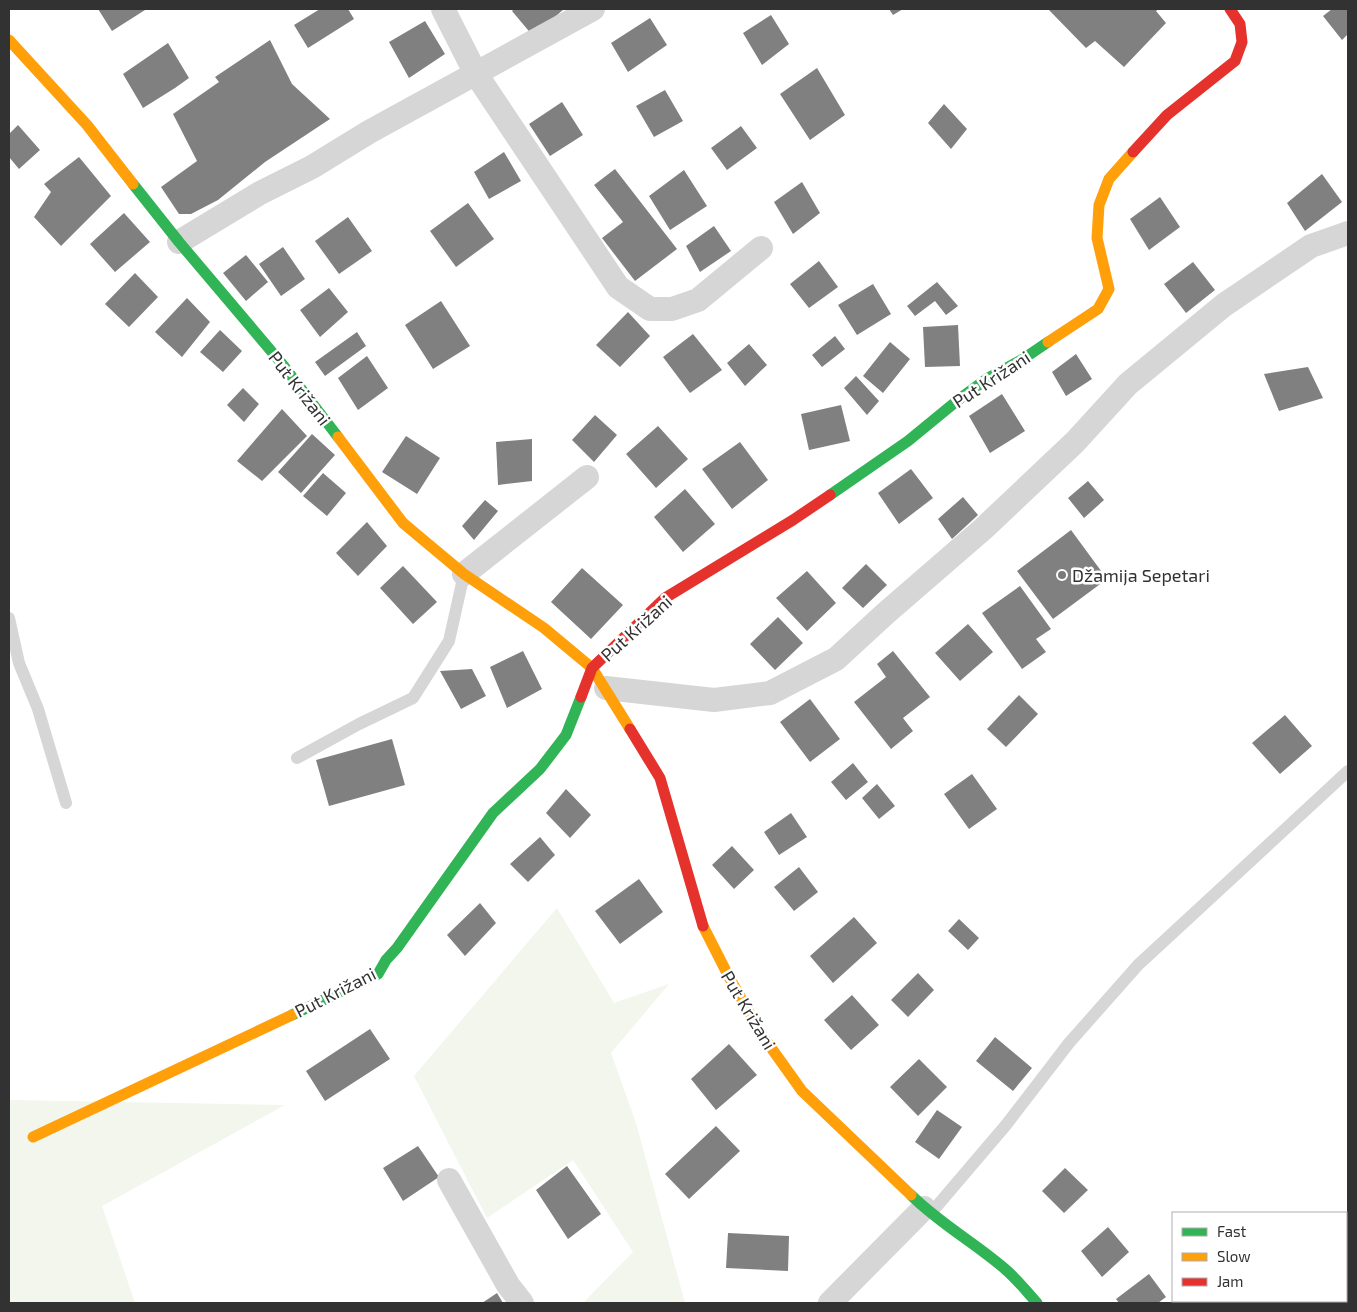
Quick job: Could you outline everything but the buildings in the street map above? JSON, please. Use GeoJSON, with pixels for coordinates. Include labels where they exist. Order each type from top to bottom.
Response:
{"type":"FeatureCollection","features":[{"type":"Feature","properties":{"kind":"street"},"geometry":{"type":"LineString","coordinates":[[443,9],[476,74],[618,287],[650,309],[672,309],[698,300],[761,248]]}},
{"type":"Feature","properties":{"kind":"street"},"geometry":{"type":"LineString","coordinates":[[179,242],[260,193],[312,167],[369,132],[593,9]]}},
{"type":"Feature","properties":{"kind":"street","name":"Put Križani"},"geometry":{"type":"LineString","coordinates":[[33,1136],[378,974],[386,960],[397,948],[493,813],[540,770],[566,736],[592,668],[665,598],[793,520],[908,441],[988,378],[1023,359],[1098,309],[1109,289],[1096,238],[1099,205],[1109,179],[1167,115],[1235,61],[1242,42],[1240,24],[1230,9]]}},
{"type":"Feature","properties":{"kind":"street","name":"Put Križani"},"geometry":{"type":"LineString","coordinates":[[9,40],[87,126],[179,242],[283,365],[403,523],[464,574],[544,628],[592,668],[660,778],[702,924],[728,977],[762,1035],[802,1091],[928,1210],[1007,1270],[1037,1303]]}},
{"type":"Feature","properties":{"kind":"street","name":"Put Križani"},"geometry":{"type":"LineString","coordinates":[[606,688],[714,700],[761,695],[770,693],[836,659],[983,529],[1075,442],[1128,384],[1224,306],[1311,246],[1348,233]]}},
{"type":"Feature","properties":{"kind":"street"},"geometry":{"type":"LineString","coordinates":[[464,574],[587,478]]}},
{"type":"Feature","properties":{"kind":"street"},"geometry":{"type":"LineString","coordinates":[[448,1180],[508,1285],[522,1303]]}},
{"type":"Feature","properties":{"kind":"street"},"geometry":{"type":"LineString","coordinates":[[830,1303],[928,1210]]}},
{"type":"Feature","properties":{"kind":"lane"},"geometry":{"type":"LineString","coordinates":[[297,758],[359,724],[413,698],[449,641],[464,574]]}},
{"type":"Feature","properties":{"kind":"lane"},"geometry":{"type":"LineString","coordinates":[[9,618],[19,663],[38,709],[66,803]]}},
{"type":"Feature","properties":{"kind":"lane"},"geometry":{"type":"LineString","coordinates":[[928,1210],[1006,1125],[1069,1043],[1138,965],[1348,771]]}},
{"type":"Feature","properties":{"kind":"shaded area"},"geometry":{"type":"Polygon","coordinates":[[[557,908],[614,1003],[669,984],[611,1053],[636,1123],[685,1303],[583,1303],[633,1252],[573,1160],[487,1218],[414,1076],[557,908]]]}},
{"type":"Feature","properties":{"kind":"shaded area"},"geometry":{"type":"Polygon","coordinates":[[[9,1100],[285,1105],[102,1206],[135,1303],[9,1303],[9,1100]]]}},
{"type":"Feature","properties":{"kind":"traffic: fast"},"geometry":{"type":"LineString","coordinates":[[133,184],[179,242],[283,365],[338,437]]}},
{"type":"Feature","properties":{"kind":"traffic: fast"},"geometry":{"type":"LineString","coordinates":[[830,495],[908,441],[988,378],[1023,359],[1048,342]]}},
{"type":"Feature","properties":{"kind":"traffic: fast"},"geometry":{"type":"LineString","coordinates":[[292,1015],[378,974],[386,960],[397,948],[493,813],[540,769],[566,735],[581,697]]}},
{"type":"Feature","properties":{"kind":"traffic: fast"},"geometry":{"type":"LineString","coordinates":[[911,1195],[933,1215],[1005,1269],[1037,1303]]}},
{"type":"Feature","properties":{"kind":"traffic: slow"},"geometry":{"type":"LineString","coordinates":[[9,40],[87,125],[133,184]]}},
{"type":"Feature","properties":{"kind":"traffic: slow"},"geometry":{"type":"LineString","coordinates":[[1048,342],[1098,309],[1109,289],[1097,238],[1099,205],[1109,179],[1133,152]]}},
{"type":"Feature","properties":{"kind":"traffic: slow"},"geometry":{"type":"LineString","coordinates":[[338,437],[403,523],[464,574],[544,628],[592,668],[630,729]]}},
{"type":"Feature","properties":{"kind":"traffic: slow"},"geometry":{"type":"LineString","coordinates":[[703,926],[762,1035],[802,1091],[911,1195]]}},
{"type":"Feature","properties":{"kind":"traffic: slow"},"geometry":{"type":"LineString","coordinates":[[33,1137],[292,1015]]}},
{"type":"Feature","properties":{"kind":"traffic: jam"},"geometry":{"type":"LineString","coordinates":[[1133,152],[1167,115],[1235,61],[1242,42],[1240,24],[1230,9]]}},
{"type":"Feature","properties":{"kind":"traffic: jam"},"geometry":{"type":"LineString","coordinates":[[581,697],[592,668],[665,598],[793,520],[830,495]]}},
{"type":"Feature","properties":{"kind":"traffic: jam"},"geometry":{"type":"LineString","coordinates":[[630,729],[660,778],[703,926]]}},
{"type":"Feature","properties":{"kind":"place","name":"Džamija Sepetari"},"geometry":{"type":"Point","coordinates":[1062,575]}}]}
